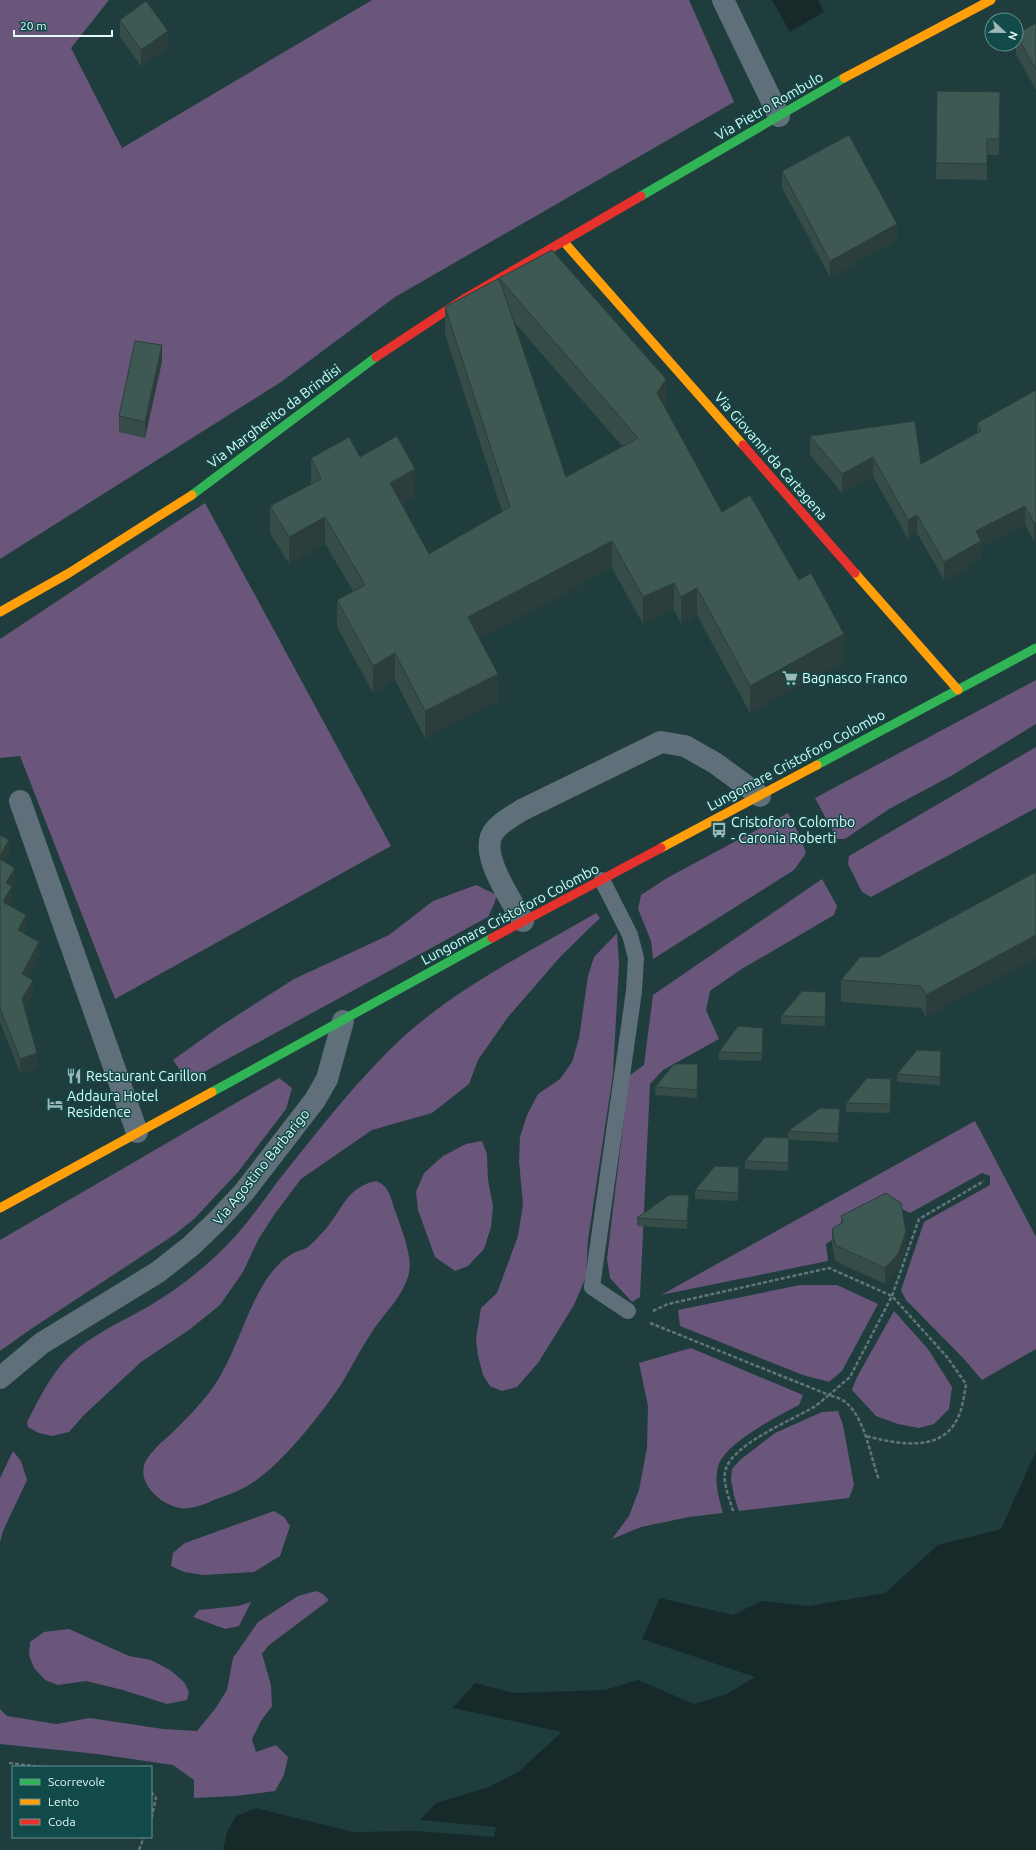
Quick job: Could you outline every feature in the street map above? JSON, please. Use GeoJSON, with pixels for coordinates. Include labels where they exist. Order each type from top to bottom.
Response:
{"type":"FeatureCollection","features":[{"type":"Feature","properties":{"kind":"street"},"geometry":{"type":"LineString","coordinates":[[723,0],[779,116]]}},
{"type":"Feature","properties":{"kind":"street","name":"Via Pietro Rombulo"},"geometry":{"type":"LineString","coordinates":[[564,242],[831,85],[991,0]]}},
{"type":"Feature","properties":{"kind":"street","name":"Via Margherito da Brindisi"},"geometry":{"type":"LineString","coordinates":[[0,612],[69,573],[194,494],[387,349],[464,299],[564,242]]}},
{"type":"Feature","properties":{"kind":"street","name":"Via Giovanni da Cartagena"},"geometry":{"type":"LineString","coordinates":[[564,242],[958,690]]}},
{"type":"Feature","properties":{"kind":"street","name":"Lungomare Cristoforo Colombo"},"geometry":{"type":"LineString","coordinates":[[0,1208],[523,922],[1036,648]]}},
{"type":"Feature","properties":{"kind":"street"},"geometry":{"type":"LineString","coordinates":[[523,922],[496,871],[490,857],[488,847],[494,830],[507,819],[522,810],[661,742],[685,746],[715,763],[760,796]]}},
{"type":"Feature","properties":{"kind":"street"},"geometry":{"type":"LineString","coordinates":[[20,801],[137,1132]]}},
{"type":"Feature","properties":{"kind":"street","name":"Via Agostino Barbarigo"},"geometry":{"type":"LineString","coordinates":[[0,1378],[42,1343],[158,1272],[191,1246],[217,1221],[253,1181],[315,1100],[326,1079],[343,1021]]}},
{"type":"Feature","properties":{"kind":"lane"},"geometry":{"type":"LineString","coordinates":[[602,880],[630,935],[636,958],[634,990],[592,1287],[628,1311]]}},
{"type":"Feature","properties":{"kind":"path"},"geometry":{"type":"LineString","coordinates":[[733,1511],[726,1489],[724,1473],[730,1460],[762,1434],[812,1408],[850,1377],[892,1296],[919,1219],[984,1181]]}},
{"type":"Feature","properties":{"kind":"path"},"geometry":{"type":"LineString","coordinates":[[628,1311],[649,1313],[668,1304],[830,1268],[892,1296],[947,1357],[966,1384],[962,1405],[955,1424],[944,1436],[927,1441],[905,1444],[866,1436]]}},
{"type":"Feature","properties":{"kind":"path"},"geometry":{"type":"LineString","coordinates":[[628,1311],[653,1324],[843,1400],[853,1409],[866,1436],[879,1480]]}},
{"type":"Feature","properties":{"kind":"path"},"geometry":{"type":"LineString","coordinates":[[9,1763],[34,1766]]}},
{"type":"Feature","properties":{"kind":"path"},"geometry":{"type":"LineString","coordinates":[[152,1793],[156,1798],[152,1816]]}},
{"type":"Feature","properties":{"kind":"path"},"geometry":{"type":"LineString","coordinates":[[139,1850],[144,1838]]}},
{"type":"Feature","properties":{"kind":"shaded area"},"geometry":{"type":"Polygon","coordinates":[[[0,0],[109,0],[71,48],[122,148],[372,0],[689,0],[734,102],[395,297],[281,382],[0,559],[0,0]]]}},
{"type":"Feature","properties":{"kind":"shaded area"},"geometry":{"type":"Polygon","coordinates":[[[205,503],[391,846],[115,999],[20,756],[0,758],[0,639],[205,503]]]}},
{"type":"Feature","properties":{"kind":"shaded area"},"geometry":{"type":"Polygon","coordinates":[[[1036,680],[1036,724],[951,776],[889,809],[845,839],[837,839],[815,798],[1036,680]]]}},
{"type":"Feature","properties":{"kind":"shaded area"},"geometry":{"type":"Polygon","coordinates":[[[1036,747],[1036,808],[871,897],[862,892],[848,864],[849,856],[1036,747]]]}},
{"type":"Feature","properties":{"kind":"shaded area"},"geometry":{"type":"Polygon","coordinates":[[[788,813],[800,836],[806,853],[794,870],[653,959],[651,941],[638,909],[641,895],[667,878],[788,813]]]}},
{"type":"Feature","properties":{"kind":"shaded area"},"geometry":{"type":"Polygon","coordinates":[[[822,879],[837,906],[834,915],[740,970],[710,991],[706,1010],[719,1039],[663,1070],[650,1084],[640,1297],[632,1302],[610,1278],[607,1259],[629,1076],[644,1065],[653,995],[822,879]]]}},
{"type":"Feature","properties":{"kind":"shaded area"},"geometry":{"type":"Polygon","coordinates":[[[476,885],[497,895],[488,917],[193,1078],[182,1073],[173,1060],[219,1027],[294,979],[389,935],[433,901],[476,885]]]}},
{"type":"Feature","properties":{"kind":"shaded area"},"geometry":{"type":"Polygon","coordinates":[[[596,913],[600,918],[561,956],[508,1017],[478,1060],[469,1084],[432,1113],[372,1130],[301,1179],[274,1215],[258,1240],[243,1272],[220,1305],[189,1330],[141,1362],[84,1415],[69,1432],[52,1436],[39,1433],[28,1427],[27,1422],[38,1400],[61,1365],[81,1346],[105,1330],[170,1293],[194,1275],[225,1248],[338,1107],[403,1037],[448,1001],[472,985],[521,955],[596,913]]]}},
{"type":"Feature","properties":{"kind":"shaded area"},"geometry":{"type":"Polygon","coordinates":[[[617,933],[619,964],[613,1074],[588,1240],[586,1277],[574,1305],[538,1363],[517,1387],[502,1391],[490,1386],[483,1375],[478,1356],[476,1339],[481,1308],[497,1293],[518,1236],[523,1204],[519,1161],[520,1137],[527,1115],[538,1094],[560,1079],[572,1062],[579,1038],[588,976],[594,957],[617,933]]]}},
{"type":"Feature","properties":{"kind":"shaded area"},"geometry":{"type":"Polygon","coordinates":[[[279,1078],[292,1088],[286,1109],[238,1172],[194,1219],[174,1235],[0,1351],[0,1240],[279,1078]]]}},
{"type":"Feature","properties":{"kind":"shaded area"},"geometry":{"type":"Polygon","coordinates":[[[975,1121],[1036,1237],[1036,1349],[982,1380],[963,1358],[906,1300],[901,1290],[924,1222],[990,1185],[990,1176],[982,1173],[910,1213],[888,1202],[826,1244],[828,1261],[661,1295],[975,1121]]]}},
{"type":"Feature","properties":{"kind":"shaded area"},"geometry":{"type":"Polygon","coordinates":[[[482,1141],[487,1154],[488,1180],[493,1206],[491,1227],[484,1249],[468,1266],[455,1271],[435,1257],[418,1210],[416,1192],[424,1173],[443,1156],[466,1144],[482,1141]]]}},
{"type":"Feature","properties":{"kind":"shaded area"},"geometry":{"type":"Polygon","coordinates":[[[376,1181],[384,1186],[391,1198],[408,1251],[410,1266],[409,1273],[403,1290],[367,1339],[338,1389],[310,1426],[288,1451],[266,1473],[251,1484],[233,1493],[193,1507],[181,1508],[173,1506],[157,1497],[146,1482],[143,1474],[146,1461],[158,1446],[197,1407],[218,1380],[264,1283],[280,1263],[294,1253],[312,1244],[324,1231],[351,1194],[366,1184],[376,1181]]]}},
{"type":"Feature","properties":{"kind":"shaded area"},"geometry":{"type":"Polygon","coordinates":[[[800,1285],[837,1285],[878,1304],[842,1371],[829,1382],[803,1375],[680,1326],[678,1310],[800,1285]]]}},
{"type":"Feature","properties":{"kind":"shaded area"},"geometry":{"type":"Polygon","coordinates":[[[894,1311],[928,1349],[952,1387],[949,1409],[934,1424],[919,1428],[898,1424],[876,1416],[852,1390],[857,1377],[894,1311]]]}},
{"type":"Feature","properties":{"kind":"shaded area"},"geometry":{"type":"Polygon","coordinates":[[[691,1348],[803,1395],[799,1405],[766,1423],[740,1440],[722,1458],[718,1467],[717,1479],[723,1513],[689,1517],[641,1527],[612,1539],[629,1516],[639,1490],[647,1448],[648,1406],[639,1363],[691,1348]]]}},
{"type":"Feature","properties":{"kind":"shaded area"},"geometry":{"type":"Polygon","coordinates":[[[838,1411],[843,1425],[854,1485],[849,1498],[739,1511],[731,1480],[732,1469],[740,1460],[775,1433],[822,1412],[838,1411]]]}},
{"type":"Feature","properties":{"kind":"shaded area"},"geometry":{"type":"Polygon","coordinates":[[[13,1451],[21,1461],[27,1480],[3,1531],[0,1542],[0,1478],[13,1451]]]}},
{"type":"Feature","properties":{"kind":"shaded area"},"geometry":{"type":"Polygon","coordinates":[[[274,1511],[284,1517],[290,1526],[280,1556],[254,1572],[203,1575],[184,1572],[171,1566],[173,1553],[185,1543],[274,1511]]]}},
{"type":"Feature","properties":{"kind":"shaded area"},"geometry":{"type":"Polygon","coordinates":[[[316,1591],[323,1594],[329,1600],[268,1646],[262,1654],[271,1685],[272,1706],[261,1721],[252,1739],[256,1752],[276,1745],[288,1757],[284,1775],[275,1791],[235,1796],[194,1798],[194,1780],[173,1765],[97,1754],[0,1744],[0,1709],[7,1716],[56,1724],[90,1718],[163,1729],[197,1731],[215,1709],[227,1690],[233,1658],[258,1622],[298,1596],[316,1591]]]}},
{"type":"Feature","properties":{"kind":"shaded area"},"geometry":{"type":"Polygon","coordinates":[[[251,1602],[239,1626],[225,1629],[193,1617],[199,1610],[238,1606],[251,1602]]]}},
{"type":"Feature","properties":{"kind":"shaded area"},"geometry":{"type":"Polygon","coordinates":[[[69,1629],[129,1656],[151,1660],[170,1670],[184,1682],[189,1692],[187,1700],[167,1704],[123,1690],[86,1681],[58,1685],[45,1680],[34,1668],[29,1655],[30,1642],[44,1632],[69,1629]]]}},
{"type":"Feature","properties":{"kind":"water"},"geometry":{"type":"Polygon","coordinates":[[[772,0],[818,0],[824,12],[790,32],[772,0]]]}},
{"type":"Feature","properties":{"kind":"water"},"geometry":{"type":"Polygon","coordinates":[[[1036,1451],[1036,1850],[223,1850],[227,1832],[236,1816],[256,1808],[353,1832],[417,1831],[494,1837],[496,1827],[420,1820],[436,1803],[489,1787],[518,1772],[562,1732],[453,1708],[475,1683],[514,1693],[605,1690],[638,1680],[694,1704],[727,1694],[755,1677],[642,1639],[660,1598],[733,1615],[761,1601],[809,1606],[885,1593],[938,1545],[1001,1529],[1036,1451]]]}},
{"type":"Feature","properties":{"kind":"building"},"geometry":{"type":"Polygon","coordinates":[[[146,1],[168,31],[141,50],[120,20],[146,1]]]}},
{"type":"Feature","properties":{"kind":"building"},"geometry":{"type":"Polygon","coordinates":[[[1036,23],[1036,70],[1024,48],[1024,30],[1036,23]]]}},
{"type":"Feature","properties":{"kind":"building"},"geometry":{"type":"Polygon","coordinates":[[[937,91],[1000,92],[999,139],[987,139],[987,164],[936,163],[937,91]]]}},
{"type":"Feature","properties":{"kind":"building"},"geometry":{"type":"Polygon","coordinates":[[[849,135],[897,224],[830,261],[782,171],[849,135]]]}},
{"type":"Feature","properties":{"kind":"building"},"geometry":{"type":"Polygon","coordinates":[[[552,250],[666,379],[657,393],[722,512],[750,495],[799,580],[811,573],[844,634],[750,686],[697,588],[681,597],[674,583],[643,597],[612,541],[468,617],[498,674],[425,711],[395,653],[373,666],[337,600],[365,585],[325,517],[289,537],[270,506],[321,479],[311,458],[349,437],[360,457],[397,436],[415,469],[390,483],[429,554],[510,507],[445,307],[499,278],[552,250]],[[499,278],[566,477],[638,438],[499,278]]]}},
{"type":"Feature","properties":{"kind":"building"},"geometry":{"type":"Polygon","coordinates":[[[135,341],[162,345],[145,422],[119,416],[135,341]]]}},
{"type":"Feature","properties":{"kind":"building"},"geometry":{"type":"Polygon","coordinates":[[[1036,390],[1036,522],[1034,523],[1025,506],[976,531],[981,541],[944,562],[917,515],[908,520],[873,457],[842,474],[810,436],[915,421],[921,464],[981,431],[977,423],[1036,390]]]}},
{"type":"Feature","properties":{"kind":"building"},"geometry":{"type":"Polygon","coordinates":[[[0,835],[9,840],[0,856],[0,835]]]}},
{"type":"Feature","properties":{"kind":"building"},"geometry":{"type":"Polygon","coordinates":[[[0,859],[15,868],[6,883],[12,886],[3,902],[26,915],[18,930],[39,942],[22,974],[33,980],[22,999],[37,1053],[20,1059],[0,1008],[0,859]]]}},
{"type":"Feature","properties":{"kind":"building"},"geometry":{"type":"Polygon","coordinates":[[[1036,872],[1036,935],[926,995],[921,986],[841,980],[860,957],[879,957],[1036,872]]]}},
{"type":"Feature","properties":{"kind":"building"},"geometry":{"type":"Polygon","coordinates":[[[802,991],[826,992],[825,1017],[781,1016],[802,991]]]}},
{"type":"Feature","properties":{"kind":"building"},"geometry":{"type":"Polygon","coordinates":[[[738,1026],[763,1028],[762,1053],[719,1052],[738,1026]]]}},
{"type":"Feature","properties":{"kind":"building"},"geometry":{"type":"Polygon","coordinates":[[[917,1050],[941,1051],[940,1077],[897,1074],[917,1050]]]}},
{"type":"Feature","properties":{"kind":"building"},"geometry":{"type":"Polygon","coordinates":[[[674,1064],[698,1064],[697,1090],[655,1087],[674,1064]]]}},
{"type":"Feature","properties":{"kind":"building"},"geometry":{"type":"Polygon","coordinates":[[[867,1078],[891,1079],[890,1104],[846,1103],[867,1078]]]}},
{"type":"Feature","properties":{"kind":"building"},"geometry":{"type":"Polygon","coordinates":[[[820,1108],[840,1109],[838,1134],[788,1131],[820,1108]]]}},
{"type":"Feature","properties":{"kind":"building"},"geometry":{"type":"Polygon","coordinates":[[[765,1137],[789,1138],[788,1163],[745,1161],[765,1137]]]}},
{"type":"Feature","properties":{"kind":"building"},"geometry":{"type":"Polygon","coordinates":[[[715,1166],[739,1167],[738,1193],[695,1190],[715,1166]]]}},
{"type":"Feature","properties":{"kind":"building"},"geometry":{"type":"Polygon","coordinates":[[[886,1193],[901,1203],[906,1232],[898,1254],[885,1268],[835,1245],[832,1229],[843,1222],[841,1216],[886,1193]]]}},
{"type":"Feature","properties":{"kind":"building"},"geometry":{"type":"Polygon","coordinates":[[[669,1195],[689,1195],[687,1221],[637,1218],[669,1195]]]}},
{"type":"Feature","properties":{"kind":"traffic: fast"},"geometry":{"type":"LineString","coordinates":[[641,196],[844,78]]}},
{"type":"Feature","properties":{"kind":"traffic: fast"},"geometry":{"type":"LineString","coordinates":[[192,495],[376,357]]}},
{"type":"Feature","properties":{"kind":"traffic: fast"},"geometry":{"type":"LineString","coordinates":[[817,765],[1036,648]]}},
{"type":"Feature","properties":{"kind":"traffic: fast"},"geometry":{"type":"LineString","coordinates":[[212,1092],[492,938]]}},
{"type":"Feature","properties":{"kind":"traffic: slow"},"geometry":{"type":"LineString","coordinates":[[844,78],[991,0]]}},
{"type":"Feature","properties":{"kind":"traffic: slow"},"geometry":{"type":"LineString","coordinates":[[564,242],[743,445]]}},
{"type":"Feature","properties":{"kind":"traffic: slow"},"geometry":{"type":"LineString","coordinates":[[0,612],[69,573],[192,495]]}},
{"type":"Feature","properties":{"kind":"traffic: slow"},"geometry":{"type":"LineString","coordinates":[[855,573],[958,690]]}},
{"type":"Feature","properties":{"kind":"traffic: slow"},"geometry":{"type":"LineString","coordinates":[[661,848],[817,765]]}},
{"type":"Feature","properties":{"kind":"traffic: slow"},"geometry":{"type":"LineString","coordinates":[[0,1208],[212,1092]]}},
{"type":"Feature","properties":{"kind":"traffic: jam"},"geometry":{"type":"LineString","coordinates":[[376,357],[464,299],[641,196]]}},
{"type":"Feature","properties":{"kind":"traffic: jam"},"geometry":{"type":"LineString","coordinates":[[743,445],[855,573]]}},
{"type":"Feature","properties":{"kind":"traffic: jam"},"geometry":{"type":"LineString","coordinates":[[492,938],[661,848]]}},
{"type":"Feature","properties":{"kind":"place","name":"Bagnasco Franco"},"geometry":{"type":"Point","coordinates":[790,678]}},
{"type":"Feature","properties":{"kind":"place","name":"Cristoforo Colombo - Caronia Roberti"},"geometry":{"type":"Point","coordinates":[719,830]}},
{"type":"Feature","properties":{"kind":"place","name":"Restaurant Carillon"},"geometry":{"type":"Point","coordinates":[74,1076]}},
{"type":"Feature","properties":{"kind":"place","name":"Addaura Hotel Residence"},"geometry":{"type":"Point","coordinates":[55,1104]}}]}
